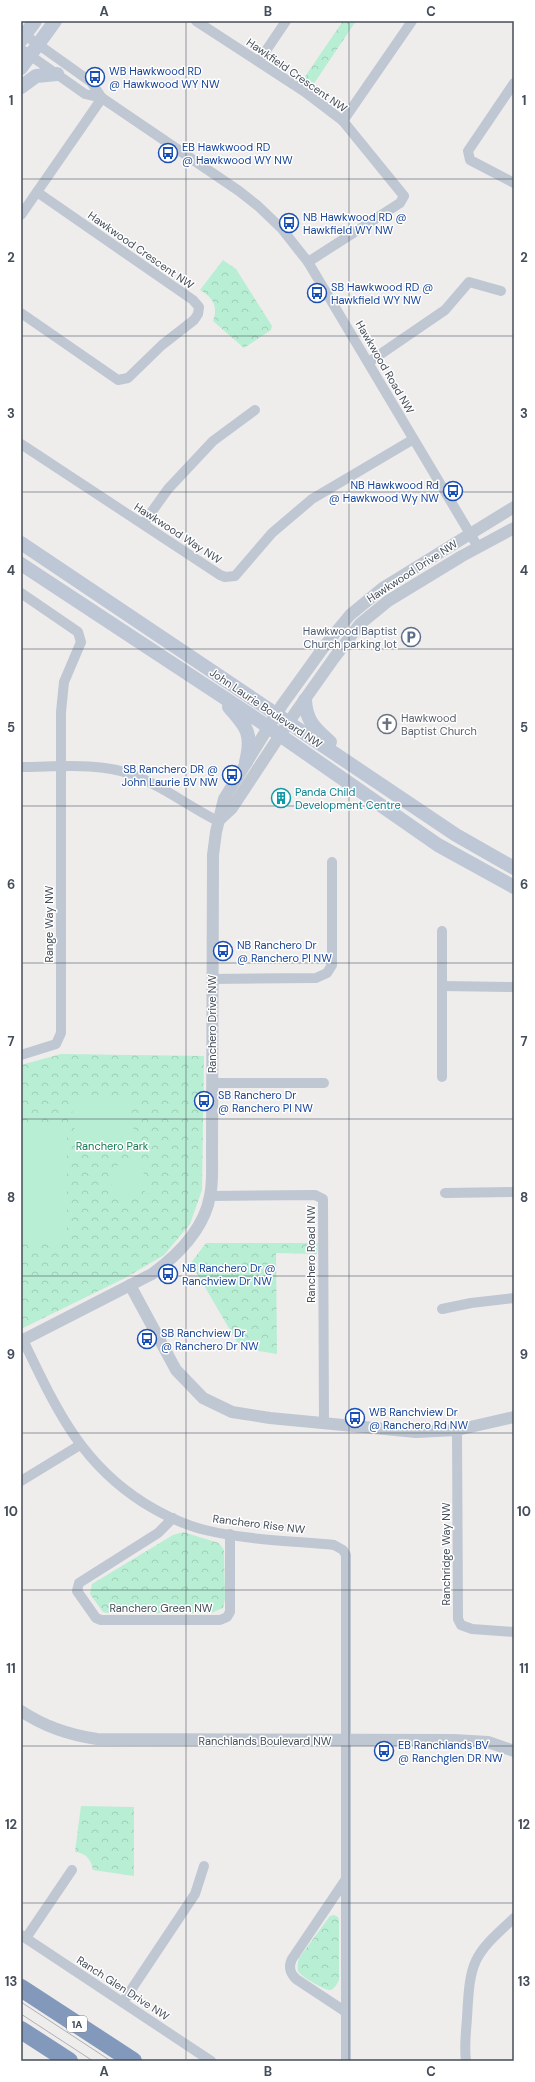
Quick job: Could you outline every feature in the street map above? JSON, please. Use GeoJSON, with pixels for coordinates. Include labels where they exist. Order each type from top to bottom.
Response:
{"type":"FeatureCollection","features":[{"type":"Feature","properties":{"kind":"highway","name":"1A"},"geometry":{"type":"LineString","coordinates":[[21,1988],[133,2061]]}},
{"type":"Feature","properties":{"kind":"highway"},"geometry":{"type":"LineString","coordinates":[[21,2030],[69,2061]]}},
{"type":"Feature","properties":{"kind":"main road"},"geometry":{"type":"LineString","coordinates":[[23,37],[35,21]]}},
{"type":"Feature","properties":{"kind":"main road"},"geometry":{"type":"LineString","coordinates":[[21,68],[30,49],[55,21]]}},
{"type":"Feature","properties":{"kind":"main road"},"geometry":{"type":"LineString","coordinates":[[21,87],[36,76],[57,74]]}},
{"type":"Feature","properties":{"kind":"main road","name":"John Laurie Boulevard NW"},"geometry":{"type":"LineString","coordinates":[[21,543],[456,835],[514,868]]}},
{"type":"Feature","properties":{"kind":"main road","name":"John Laurie Boulevard NW"},"geometry":{"type":"LineString","coordinates":[[21,564],[219,695],[438,844],[514,887]]}},
{"type":"Feature","properties":{"kind":"main road"},"geometry":{"type":"LineString","coordinates":[[219,695],[248,731],[250,748],[246,762]]}},
{"type":"Feature","properties":{"kind":"main road"},"geometry":{"type":"LineString","coordinates":[[305,700],[307,716],[315,729],[333,746],[337,755]]}},
{"type":"Feature","properties":{"kind":"street","name":"Hawkfield Crescent NW"},"geometry":{"type":"LineString","coordinates":[[196,21],[259,61],[343,121],[404,196],[400,203],[308,262]]}},
{"type":"Feature","properties":{"kind":"street"},"geometry":{"type":"LineString","coordinates":[[259,61],[286,21]]}},
{"type":"Feature","properties":{"kind":"street"},"geometry":{"type":"LineString","coordinates":[[343,121],[412,21]]}},
{"type":"Feature","properties":{"kind":"street","name":"Hawkwood Road NW"},"geometry":{"type":"LineString","coordinates":[[23,37],[30,49],[57,74],[85,94],[102,98],[239,191],[258,206],[282,229],[308,262],[369,362],[412,440],[478,547]]}},
{"type":"Feature","properties":{"kind":"street","name":"Hawkwood Road NW"},"geometry":{"type":"LineString","coordinates":[[30,49],[91,82],[102,98]]}},
{"type":"Feature","properties":{"kind":"street"},"geometry":{"type":"LineString","coordinates":[[514,83],[468,151],[470,160],[514,183]]}},
{"type":"Feature","properties":{"kind":"street"},"geometry":{"type":"LineString","coordinates":[[21,215],[102,98]]}},
{"type":"Feature","properties":{"kind":"street","name":"Hawkwood Crescent NW"},"geometry":{"type":"LineString","coordinates":[[21,313],[118,380],[128,378],[162,345],[194,320],[198,314],[199,307],[193,300],[37,192]]}},
{"type":"Feature","properties":{"kind":"street"},"geometry":{"type":"LineString","coordinates":[[369,362],[445,310],[468,282],[500,291]]}},
{"type":"Feature","properties":{"kind":"street"},"geometry":{"type":"LineString","coordinates":[[143,524],[168,489],[213,441],[255,410]]}},
{"type":"Feature","properties":{"kind":"street","name":"Hawkwood Way NW"},"geometry":{"type":"LineString","coordinates":[[21,444],[94,494],[225,577],[235,576],[272,533],[312,499],[412,440]]}},
{"type":"Feature","properties":{"kind":"street","name":"Hawkwood Drive NW"},"geometry":{"type":"LineString","coordinates":[[282,719],[282,705],[326,644],[350,616],[384,587],[514,507]]}},
{"type":"Feature","properties":{"kind":"street","name":"Hawkwood Drive NW"},"geometry":{"type":"LineString","coordinates":[[274,732],[282,719],[305,700],[360,624],[388,601],[478,547],[514,528]]}},
{"type":"Feature","properties":{"kind":"street","name":"Range Way NW"},"geometry":{"type":"LineString","coordinates":[[21,593],[73,628],[81,636],[80,648],[68,671],[62,697],[61,1033],[56,1044],[21,1055]]}},
{"type":"Feature","properties":{"kind":"street"},"geometry":{"type":"LineString","coordinates":[[350,616],[360,624]]}},
{"type":"Feature","properties":{"kind":"street"},"geometry":{"type":"LineString","coordinates":[[21,766],[111,769],[130,774],[218,821],[232,808],[274,732]]}},
{"type":"Feature","properties":{"kind":"street","name":"Ranchero Drive NW"},"geometry":{"type":"LineString","coordinates":[[22,1340],[152,1274],[179,1253],[191,1238],[201,1221],[210,1196],[212,1083],[212,875],[214,843],[224,799],[246,762],[274,732]]}},
{"type":"Feature","properties":{"kind":"street"},"geometry":{"type":"LineString","coordinates":[[212,979],[316,978],[327,973],[332,965],[332,862]]}},
{"type":"Feature","properties":{"kind":"street"},"geometry":{"type":"LineString","coordinates":[[442,931],[442,1077]]}},
{"type":"Feature","properties":{"kind":"street"},"geometry":{"type":"LineString","coordinates":[[442,986],[514,987]]}},
{"type":"Feature","properties":{"kind":"street"},"geometry":{"type":"LineString","coordinates":[[212,1083],[324,1083]]}},
{"type":"Feature","properties":{"kind":"street"},"geometry":{"type":"LineString","coordinates":[[445,1193],[514,1192]]}},
{"type":"Feature","properties":{"kind":"street","name":"Ranchero Road NW"},"geometry":{"type":"LineString","coordinates":[[210,1196],[315,1195],[323,1199],[324,1423]]}},
{"type":"Feature","properties":{"kind":"street"},"geometry":{"type":"LineString","coordinates":[[130,1285],[176,1370],[203,1398],[232,1412],[249,1416],[416,1432],[457,1430],[514,1417]]}},
{"type":"Feature","properties":{"kind":"street"},"geometry":{"type":"LineString","coordinates":[[442,1309],[471,1303],[514,1298]]}},
{"type":"Feature","properties":{"kind":"street","name":"Ranchero Rise NW"},"geometry":{"type":"LineString","coordinates":[[22,1340],[50,1396],[80,1445],[95,1463],[122,1487],[156,1511],[204,1530],[334,1545],[343,1550],[347,1560],[346,1740]]}},
{"type":"Feature","properties":{"kind":"street","name":"Ranchridge Way NW"},"geometry":{"type":"LineString","coordinates":[[457,1430],[458,1619],[461,1625],[472,1629],[514,1632]]}},
{"type":"Feature","properties":{"kind":"street"},"geometry":{"type":"LineString","coordinates":[[21,1481],[80,1445]]}},
{"type":"Feature","properties":{"kind":"street","name":"Ranchero Green NW"},"geometry":{"type":"LineString","coordinates":[[173,1518],[158,1533],[79,1583],[77,1591],[95,1617],[101,1620],[220,1620],[227,1617],[230,1610],[230,1534]]}},
{"type":"Feature","properties":{"kind":"street","name":"Ranchlands Boulevard NW"},"geometry":{"type":"LineString","coordinates":[[21,1711],[47,1726],[73,1736],[97,1739],[473,1740],[488,1742],[514,1751]]}},
{"type":"Feature","properties":{"kind":"street"},"geometry":{"type":"LineString","coordinates":[[346,1740],[346,2061]]}},
{"type":"Feature","properties":{"kind":"street"},"geometry":{"type":"LineString","coordinates":[[123,2002],[195,1894],[204,1866]]}},
{"type":"Feature","properties":{"kind":"street"},"geometry":{"type":"LineString","coordinates":[[24,1937],[72,1870]]}},
{"type":"Feature","properties":{"kind":"street"},"geometry":{"type":"LineString","coordinates":[[346,1879],[292,1959],[289,1966],[291,1973],[296,1979],[346,2012]]}},
{"type":"Feature","properties":{"kind":"street"},"geometry":{"type":"LineString","coordinates":[[466,2061],[469,1982],[473,1966],[486,1944],[514,1918]]}},
{"type":"Feature","properties":{"kind":"street","name":"Ranch Glen Drive NW"},"geometry":{"type":"LineString","coordinates":[[24,1937],[211,2061]]}},
{"type":"Feature","properties":{"kind":"green space"},"geometry":{"type":"Polygon","coordinates":[[[343,21],[356,21],[311,88],[302,81],[343,21]]]}},
{"type":"Feature","properties":{"kind":"green space"},"geometry":{"type":"Polygon","coordinates":[[[223,260],[236,269],[272,326],[271,330],[244,348],[213,321],[215,311],[214,303],[209,296],[200,290],[223,260]]]}},
{"type":"Feature","properties":{"kind":"green space","name":"Ranchero Park"},"geometry":{"type":"Polygon","coordinates":[[[61,1054],[204,1056],[202,1190],[190,1224],[164,1255],[125,1278],[21,1329],[21,1065],[61,1054]]]}},
{"type":"Feature","properties":{"kind":"green space"},"geometry":{"type":"Polygon","coordinates":[[[129,1094],[135,1140],[77,1148],[71,1101],[129,1094]]]}},
{"type":"Feature","properties":{"kind":"green space"},"geometry":{"type":"Polygon","coordinates":[[[21,1123],[67,1123],[67,1240],[21,1241],[21,1123]]]}},
{"type":"Feature","properties":{"kind":"green space"},"geometry":{"type":"Polygon","coordinates":[[[132,1160],[141,1162],[146,1183],[152,1187],[148,1194],[143,1190],[121,1196],[112,1186],[113,1172],[118,1165],[132,1160]]]}},
{"type":"Feature","properties":{"kind":"green space"},"geometry":{"type":"Polygon","coordinates":[[[206,1243],[318,1243],[317,1254],[276,1253],[277,1354],[252,1350],[237,1342],[191,1263],[206,1243]]]}},
{"type":"Feature","properties":{"kind":"green space"},"geometry":{"type":"Polygon","coordinates":[[[183,1532],[219,1543],[224,1550],[225,1599],[223,1608],[211,1613],[103,1612],[90,1594],[92,1584],[173,1535],[183,1532]]]}},
{"type":"Feature","properties":{"kind":"green space"},"geometry":{"type":"Polygon","coordinates":[[[81,1806],[134,1807],[134,1876],[93,1870],[91,1863],[85,1855],[75,1852],[81,1806]]]}},
{"type":"Feature","properties":{"kind":"green space"},"geometry":{"type":"Polygon","coordinates":[[[334,1915],[338,1917],[339,1921],[339,1980],[335,1987],[328,1990],[318,1986],[303,1976],[298,1971],[298,1966],[299,1958],[330,1916],[334,1915]]]}},
{"type":"Feature","properties":{"kind":"tram line"},"geometry":{"type":"LineString","coordinates":[[21,2002],[111,2061]]}},
{"type":"Feature","properties":{"kind":"tram line"},"geometry":{"type":"LineString","coordinates":[[21,2014],[93,2061]]}},
{"type":"Feature","properties":{"kind":"place","name":"WB Hawkwood RD @ Hawkwood WY NW"},"geometry":{"type":"Point","coordinates":[95,77]}},
{"type":"Feature","properties":{"kind":"place","name":"EB Hawkwood RD @ Hawkwood WY NW"},"geometry":{"type":"Point","coordinates":[168,153]}},
{"type":"Feature","properties":{"kind":"place","name":"NB Hawkwood RD @ Hawkfield WY NW"},"geometry":{"type":"Point","coordinates":[289,223]}},
{"type":"Feature","properties":{"kind":"place","name":"SB Hawkwood RD @ Hawkfield WY NW"},"geometry":{"type":"Point","coordinates":[317,293]}},
{"type":"Feature","properties":{"kind":"place","name":"NB Hawkwood Rd @ Hawkwood Wy NW"},"geometry":{"type":"Point","coordinates":[453,491]}},
{"type":"Feature","properties":{"kind":"place","name":"Hawkwood Baptist Church parking lot"},"geometry":{"type":"Point","coordinates":[411,637]}},
{"type":"Feature","properties":{"kind":"place","name":"Hawkwood Baptist Church"},"geometry":{"type":"Point","coordinates":[387,724]}},
{"type":"Feature","properties":{"kind":"place","name":"SB Ranchero DR @ John Laurie BV NW"},"geometry":{"type":"Point","coordinates":[232,775]}},
{"type":"Feature","properties":{"kind":"place","name":"Panda Child Development Centre"},"geometry":{"type":"Point","coordinates":[281,798]}},
{"type":"Feature","properties":{"kind":"place","name":"NB Ranchero Dr @ Ranchero Pl NW"},"geometry":{"type":"Point","coordinates":[223,951]}},
{"type":"Feature","properties":{"kind":"place","name":"SB Ranchero Dr @ Ranchero Pl NW"},"geometry":{"type":"Point","coordinates":[204,1101]}},
{"type":"Feature","properties":{"kind":"place","name":"NB Ranchero Dr @ Ranchview Dr NW"},"geometry":{"type":"Point","coordinates":[168,1274]}},
{"type":"Feature","properties":{"kind":"place","name":"SB Ranchview Dr @ Ranchero Dr NW"},"geometry":{"type":"Point","coordinates":[147,1339]}},
{"type":"Feature","properties":{"kind":"place","name":"WB Ranchview Dr @ Ranchero Rd NW"},"geometry":{"type":"Point","coordinates":[355,1418]}},
{"type":"Feature","properties":{"kind":"place","name":"EB Ranchlands BV @ Ranchglen DR NW"},"geometry":{"type":"Point","coordinates":[384,1751]}}]}
